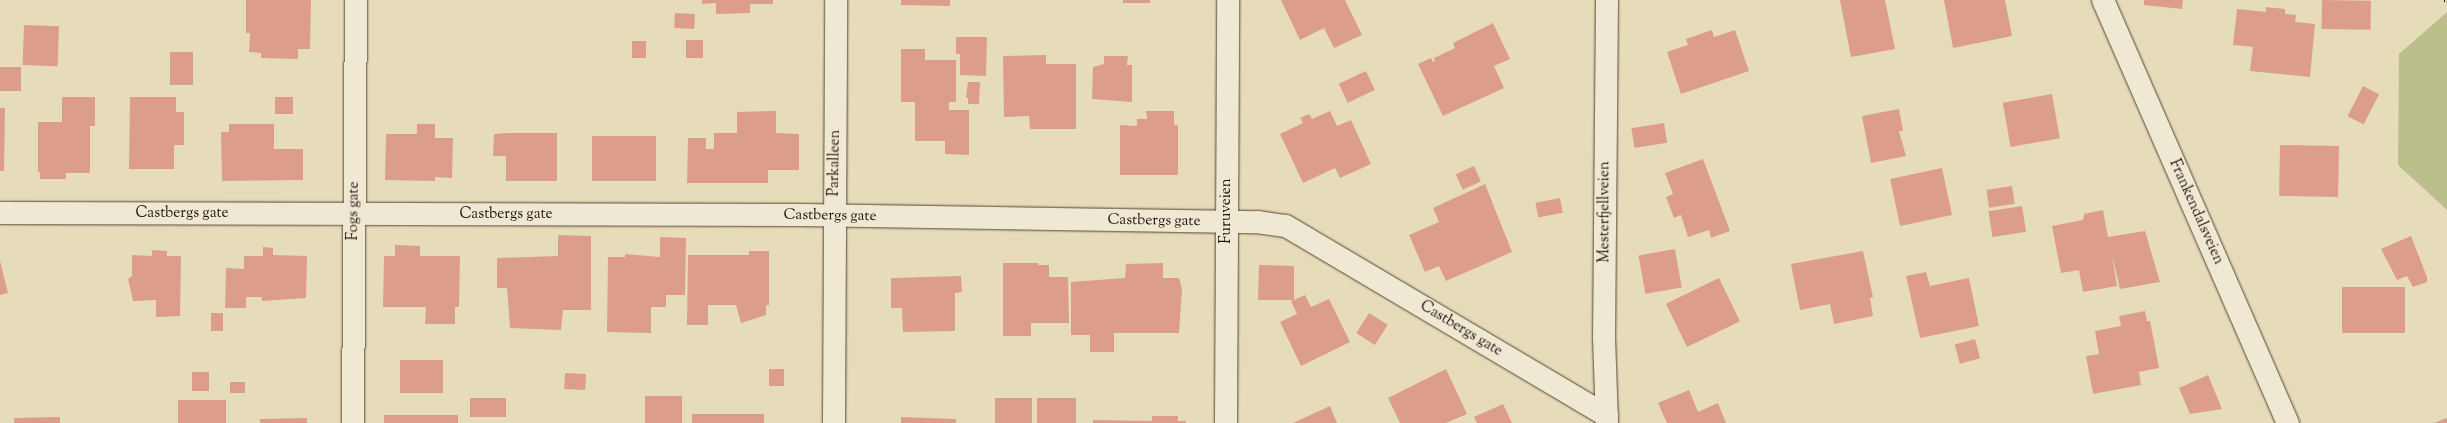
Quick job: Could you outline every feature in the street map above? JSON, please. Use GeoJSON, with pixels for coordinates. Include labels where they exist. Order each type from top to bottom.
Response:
{"type":"FeatureCollection","features":[{"type":"Feature","properties":{"kind":"street","name":"Fogs gate"},"geometry":{"type":"LineString","coordinates":[[353,423],[356,0]]}},
{"type":"Feature","properties":{"kind":"street","name":"Parkalleen"},"geometry":{"type":"LineString","coordinates":[[834,423],[836,0]]}},
{"type":"Feature","properties":{"kind":"street","name":"Furuveien"},"geometry":{"type":"LineString","coordinates":[[1226,423],[1228,0]]}},
{"type":"Feature","properties":{"kind":"street","name":"Mesterfjellveien"},"geometry":{"type":"LineString","coordinates":[[1607,0],[1604,336],[1607,419]]}},
{"type":"Feature","properties":{"kind":"street","name":"Frankendalsveien"},"geometry":{"type":"LineString","coordinates":[[2103,0],[2288,423]]}},
{"type":"Feature","properties":{"kind":"street","name":"Castbergs gate"},"geometry":{"type":"LineString","coordinates":[[0,213],[834,215],[1228,221],[1286,226],[1607,419]]}},
{"type":"Feature","properties":{"kind":"green space"},"geometry":{"type":"Polygon","coordinates":[[[2447,12],[2447,210],[2398,165],[2399,54],[2447,12]]]}},
{"type":"Feature","properties":{"kind":"building"},"geometry":{"type":"Polygon","coordinates":[[[246,0],[311,0],[310,49],[298,49],[298,59],[261,58],[261,53],[249,52],[250,33],[246,33],[246,0]]]}},
{"type":"Feature","properties":{"kind":"building"},"geometry":{"type":"Polygon","coordinates":[[[702,0],[773,0],[773,4],[750,4],[750,13],[716,14],[716,3],[702,4],[702,0]]]}},
{"type":"Feature","properties":{"kind":"building"},"geometry":{"type":"Polygon","coordinates":[[[901,0],[950,0],[950,6],[901,5],[901,0]]]}},
{"type":"Feature","properties":{"kind":"building"},"geometry":{"type":"Polygon","coordinates":[[[1123,0],[1150,0],[1150,3],[1123,3],[1123,0]]]}},
{"type":"Feature","properties":{"kind":"building"},"geometry":{"type":"Polygon","coordinates":[[[1281,0],[1345,0],[1362,35],[1334,48],[1324,28],[1300,40],[1281,0]]]}},
{"type":"Feature","properties":{"kind":"building"},"geometry":{"type":"Polygon","coordinates":[[[1840,0],[1885,0],[1895,49],[1851,57],[1840,0]]]}},
{"type":"Feature","properties":{"kind":"building"},"geometry":{"type":"Polygon","coordinates":[[[1944,0],[2005,0],[2012,36],[1953,48],[1944,0]]]}},
{"type":"Feature","properties":{"kind":"building"},"geometry":{"type":"Polygon","coordinates":[[[2144,0],[2183,0],[2182,9],[2144,5],[2144,0]]]}},
{"type":"Feature","properties":{"kind":"building"},"geometry":{"type":"Polygon","coordinates":[[[2322,0],[2371,1],[2370,30],[2321,29],[2322,0]]]}},
{"type":"Feature","properties":{"kind":"building"},"geometry":{"type":"Polygon","coordinates":[[[2266,7],[2285,9],[2285,14],[2296,15],[2295,22],[2315,24],[2310,77],[2250,71],[2253,47],[2233,45],[2237,9],[2266,12],[2266,7]]]}},
{"type":"Feature","properties":{"kind":"building"},"geometry":{"type":"Polygon","coordinates":[[[675,13],[695,14],[694,29],[674,28],[675,13]]]}},
{"type":"Feature","properties":{"kind":"building"},"geometry":{"type":"Polygon","coordinates":[[[1493,23],[1510,59],[1494,66],[1504,88],[1443,116],[1418,64],[1431,58],[1433,62],[1435,61],[1434,58],[1455,48],[1453,43],[1493,23]]]}},
{"type":"Feature","properties":{"kind":"building"},"geometry":{"type":"Polygon","coordinates":[[[24,25],[59,26],[58,66],[23,65],[24,25]]]}},
{"type":"Feature","properties":{"kind":"building"},"geometry":{"type":"Polygon","coordinates":[[[1712,30],[1714,37],[1735,30],[1749,71],[1681,94],[1667,52],[1688,45],[1686,39],[1712,30]]]}},
{"type":"Feature","properties":{"kind":"building"},"geometry":{"type":"Polygon","coordinates":[[[956,37],[987,37],[986,76],[960,75],[960,54],[956,54],[956,37]]]}},
{"type":"Feature","properties":{"kind":"building"},"geometry":{"type":"Polygon","coordinates":[[[686,40],[703,40],[703,58],[686,58],[686,40]]]}},
{"type":"Feature","properties":{"kind":"building"},"geometry":{"type":"Polygon","coordinates":[[[632,41],[646,41],[646,58],[632,58],[632,41]]]}},
{"type":"Feature","properties":{"kind":"building"},"geometry":{"type":"Polygon","coordinates":[[[901,49],[925,49],[925,60],[956,60],[956,102],[949,102],[949,110],[969,110],[969,155],[945,154],[945,141],[915,141],[915,102],[901,102],[901,49]]]}},
{"type":"Feature","properties":{"kind":"building"},"geometry":{"type":"Polygon","coordinates":[[[170,52],[193,52],[193,85],[170,85],[170,52]]]}},
{"type":"Feature","properties":{"kind":"building"},"geometry":{"type":"Polygon","coordinates":[[[1046,55],[1046,64],[1076,64],[1076,129],[1030,129],[1029,116],[1004,117],[1003,56],[1046,55]]]}},
{"type":"Feature","properties":{"kind":"building"},"geometry":{"type":"Polygon","coordinates":[[[1104,56],[1128,56],[1127,65],[1132,65],[1132,102],[1092,99],[1093,67],[1104,64],[1104,56]]]}},
{"type":"Feature","properties":{"kind":"building"},"geometry":{"type":"Polygon","coordinates":[[[0,67],[21,67],[21,91],[0,91],[0,67]]]}},
{"type":"Feature","properties":{"kind":"building"},"geometry":{"type":"Polygon","coordinates":[[[1366,71],[1375,90],[1348,103],[1339,84],[1366,71]]]}},
{"type":"Feature","properties":{"kind":"building"},"geometry":{"type":"Polygon","coordinates":[[[968,82],[980,82],[979,104],[968,104],[968,98],[966,97],[968,82]]]}},
{"type":"Feature","properties":{"kind":"building"},"geometry":{"type":"Polygon","coordinates":[[[2363,86],[2379,94],[2364,124],[2348,116],[2363,86]]]}},
{"type":"Feature","properties":{"kind":"building"},"geometry":{"type":"Polygon","coordinates":[[[2052,94],[2060,138],[2011,147],[2003,103],[2052,94]]]}},
{"type":"Feature","properties":{"kind":"building"},"geometry":{"type":"Polygon","coordinates":[[[62,97],[95,97],[95,126],[90,126],[90,173],[66,173],[66,179],[40,179],[40,172],[38,172],[38,122],[62,122],[62,97]]]}},
{"type":"Feature","properties":{"kind":"building"},"geometry":{"type":"Polygon","coordinates":[[[130,97],[176,97],[176,112],[184,112],[184,145],[174,145],[174,169],[129,169],[130,97]]]}},
{"type":"Feature","properties":{"kind":"building"},"geometry":{"type":"Polygon","coordinates":[[[275,97],[293,97],[293,114],[275,114],[275,97]]]}},
{"type":"Feature","properties":{"kind":"building"},"geometry":{"type":"Polygon","coordinates":[[[0,108],[5,108],[4,171],[0,171],[0,108]]]}},
{"type":"Feature","properties":{"kind":"building"},"geometry":{"type":"Polygon","coordinates":[[[1899,109],[1903,131],[1899,131],[1906,156],[1871,163],[1862,116],[1899,109]]]}},
{"type":"Feature","properties":{"kind":"building"},"geometry":{"type":"Polygon","coordinates":[[[776,111],[776,133],[799,134],[799,170],[768,170],[768,183],[687,183],[688,138],[706,138],[706,149],[714,149],[714,133],[737,133],[737,112],[776,111]]]}},
{"type":"Feature","properties":{"kind":"building"},"geometry":{"type":"Polygon","coordinates":[[[1146,111],[1174,111],[1174,125],[1178,125],[1178,175],[1120,175],[1120,125],[1137,126],[1137,119],[1147,119],[1146,111]]]}},
{"type":"Feature","properties":{"kind":"building"},"geometry":{"type":"Polygon","coordinates":[[[1330,111],[1337,126],[1351,120],[1371,164],[1340,178],[1335,168],[1303,183],[1280,134],[1303,123],[1300,118],[1309,114],[1312,119],[1330,111]]]}},
{"type":"Feature","properties":{"kind":"building"},"geometry":{"type":"Polygon","coordinates":[[[1664,123],[1667,143],[1635,148],[1631,128],[1664,123]]]}},
{"type":"Feature","properties":{"kind":"building"},"geometry":{"type":"Polygon","coordinates":[[[229,124],[274,124],[274,149],[303,149],[303,180],[222,181],[221,132],[229,132],[229,124]]]}},
{"type":"Feature","properties":{"kind":"building"},"geometry":{"type":"Polygon","coordinates":[[[417,124],[435,124],[435,138],[453,138],[452,178],[435,177],[435,181],[385,180],[386,134],[417,134],[417,124]]]}},
{"type":"Feature","properties":{"kind":"building"},"geometry":{"type":"Polygon","coordinates":[[[557,133],[557,181],[506,181],[506,156],[493,156],[494,134],[557,133]]]}},
{"type":"Feature","properties":{"kind":"building"},"geometry":{"type":"Polygon","coordinates":[[[592,136],[656,136],[656,181],[592,181],[592,136]]]}},
{"type":"Feature","properties":{"kind":"building"},"geometry":{"type":"Polygon","coordinates":[[[2280,145],[2339,146],[2338,197],[2279,196],[2280,145]]]}},
{"type":"Feature","properties":{"kind":"building"},"geometry":{"type":"Polygon","coordinates":[[[1703,159],[1730,231],[1711,238],[1709,230],[1688,237],[1681,215],[1674,218],[1666,197],[1673,194],[1665,173],[1703,159]]]}},
{"type":"Feature","properties":{"kind":"building"},"geometry":{"type":"Polygon","coordinates":[[[1474,166],[1481,182],[1463,190],[1456,174],[1474,166]]]}},
{"type":"Feature","properties":{"kind":"building"},"geometry":{"type":"Polygon","coordinates":[[[1942,168],[1952,215],[1900,226],[1890,179],[1942,168]]]}},
{"type":"Feature","properties":{"kind":"building"},"geometry":{"type":"Polygon","coordinates":[[[1485,184],[1512,252],[1446,281],[1439,266],[1425,272],[1409,235],[1439,222],[1433,208],[1485,184]]]}},
{"type":"Feature","properties":{"kind":"building"},"geometry":{"type":"Polygon","coordinates":[[[2012,186],[2015,204],[1989,208],[1986,190],[2012,186]]]}},
{"type":"Feature","properties":{"kind":"building"},"geometry":{"type":"Polygon","coordinates":[[[1560,198],[1563,213],[1538,217],[1535,203],[1560,198]]]}},
{"type":"Feature","properties":{"kind":"building"},"geometry":{"type":"Polygon","coordinates":[[[2022,206],[2026,232],[1992,237],[1988,211],[2022,206]]]}},
{"type":"Feature","properties":{"kind":"building"},"geometry":{"type":"Polygon","coordinates":[[[2103,210],[2108,237],[2145,231],[2160,282],[2120,289],[2112,255],[2117,286],[2083,292],[2079,270],[2061,273],[2052,226],[2083,220],[2084,214],[2103,210]]]}},
{"type":"Feature","properties":{"kind":"building"},"geometry":{"type":"Polygon","coordinates":[[[558,235],[591,236],[591,310],[563,310],[561,330],[510,328],[507,288],[497,288],[497,258],[558,256],[558,235]]]}},
{"type":"Feature","properties":{"kind":"building"},"geometry":{"type":"Polygon","coordinates":[[[2411,236],[2427,277],[2427,282],[2413,287],[2407,276],[2397,280],[2381,249],[2411,236]]]}},
{"type":"Feature","properties":{"kind":"building"},"geometry":{"type":"Polygon","coordinates":[[[660,237],[686,238],[685,295],[666,295],[666,307],[651,307],[651,333],[607,332],[608,257],[625,257],[625,254],[660,257],[660,237]]]}},
{"type":"Feature","properties":{"kind":"building"},"geometry":{"type":"Polygon","coordinates":[[[395,245],[420,246],[420,256],[460,256],[459,307],[455,307],[455,324],[425,324],[426,307],[383,307],[384,256],[395,256],[395,245]]]}},
{"type":"Feature","properties":{"kind":"building"},"geometry":{"type":"Polygon","coordinates":[[[263,247],[273,248],[273,255],[307,256],[306,298],[262,301],[262,297],[246,297],[246,308],[225,308],[226,268],[244,269],[244,256],[263,256],[263,247]]]}},
{"type":"Feature","properties":{"kind":"building"},"geometry":{"type":"Polygon","coordinates":[[[1675,249],[1682,287],[1645,294],[1639,255],[1675,249]]]}},
{"type":"Feature","properties":{"kind":"building"},"geometry":{"type":"Polygon","coordinates":[[[152,250],[167,251],[167,256],[181,256],[180,316],[156,317],[156,300],[133,301],[128,279],[132,276],[132,255],[152,256],[152,250]]]}},
{"type":"Feature","properties":{"kind":"building"},"geometry":{"type":"Polygon","coordinates":[[[749,251],[769,251],[769,305],[766,305],[766,315],[741,323],[736,305],[708,305],[708,325],[687,325],[688,255],[749,255],[749,251]]]}},
{"type":"Feature","properties":{"kind":"building"},"geometry":{"type":"Polygon","coordinates":[[[1863,251],[1873,297],[1870,298],[1873,316],[1834,324],[1830,304],[1800,310],[1791,264],[1863,251]]]}},
{"type":"Feature","properties":{"kind":"building"},"geometry":{"type":"Polygon","coordinates":[[[0,261],[8,293],[0,295],[0,261]]]}},
{"type":"Feature","properties":{"kind":"building"},"geometry":{"type":"Polygon","coordinates":[[[1003,263],[1038,263],[1038,265],[1049,265],[1049,277],[1068,277],[1069,323],[1031,323],[1031,336],[1003,336],[1003,263]]]}},
{"type":"Feature","properties":{"kind":"building"},"geometry":{"type":"Polygon","coordinates":[[[1163,263],[1163,278],[1179,278],[1182,289],[1179,333],[1114,333],[1114,352],[1090,352],[1090,335],[1071,335],[1071,282],[1125,278],[1126,264],[1163,263]]]}},
{"type":"Feature","properties":{"kind":"building"},"geometry":{"type":"Polygon","coordinates":[[[1259,265],[1294,266],[1294,300],[1305,295],[1311,307],[1329,299],[1350,342],[1301,366],[1280,322],[1297,314],[1291,301],[1293,300],[1258,300],[1259,265]]]}},
{"type":"Feature","properties":{"kind":"building"},"geometry":{"type":"Polygon","coordinates":[[[1926,272],[1930,286],[1969,278],[1979,326],[1920,338],[1906,276],[1926,272]]]}},
{"type":"Feature","properties":{"kind":"building"},"geometry":{"type":"Polygon","coordinates":[[[961,276],[962,292],[955,293],[955,331],[903,332],[902,308],[891,308],[891,278],[961,276]]]}},
{"type":"Feature","properties":{"kind":"building"},"geometry":{"type":"Polygon","coordinates":[[[1719,278],[1740,321],[1687,347],[1666,304],[1719,278]]]}},
{"type":"Feature","properties":{"kind":"building"},"geometry":{"type":"Polygon","coordinates":[[[2342,287],[2405,287],[2405,333],[2342,333],[2342,287]]]}},
{"type":"Feature","properties":{"kind":"building"},"geometry":{"type":"Polygon","coordinates":[[[2145,311],[2147,321],[2150,321],[2159,368],[2139,372],[2141,385],[2093,394],[2086,356],[2099,354],[2095,331],[2121,326],[2119,316],[2145,311]]]}},
{"type":"Feature","properties":{"kind":"building"},"geometry":{"type":"Polygon","coordinates":[[[211,313],[223,313],[223,331],[211,331],[211,313]]]}},
{"type":"Feature","properties":{"kind":"building"},"geometry":{"type":"Polygon","coordinates":[[[1369,313],[1388,325],[1375,345],[1356,333],[1369,313]]]}},
{"type":"Feature","properties":{"kind":"building"},"geometry":{"type":"Polygon","coordinates":[[[1975,339],[1980,358],[1960,364],[1955,344],[1975,339]]]}},
{"type":"Feature","properties":{"kind":"building"},"geometry":{"type":"Polygon","coordinates":[[[400,360],[443,360],[443,393],[400,393],[400,360]]]}},
{"type":"Feature","properties":{"kind":"building"},"geometry":{"type":"Polygon","coordinates":[[[769,369],[784,369],[784,386],[769,386],[769,369]]]}},
{"type":"Feature","properties":{"kind":"building"},"geometry":{"type":"Polygon","coordinates":[[[1446,369],[1467,414],[1446,423],[1400,423],[1388,398],[1446,369]]]}},
{"type":"Feature","properties":{"kind":"building"},"geometry":{"type":"Polygon","coordinates":[[[192,372],[209,372],[209,391],[192,391],[192,372]]]}},
{"type":"Feature","properties":{"kind":"building"},"geometry":{"type":"Polygon","coordinates":[[[565,373],[586,374],[585,390],[564,389],[565,373]]]}},
{"type":"Feature","properties":{"kind":"building"},"geometry":{"type":"Polygon","coordinates":[[[2208,375],[2222,409],[2190,414],[2179,388],[2208,375]]]}},
{"type":"Feature","properties":{"kind":"building"},"geometry":{"type":"Polygon","coordinates":[[[230,382],[245,382],[245,393],[230,393],[230,382]]]}},
{"type":"Feature","properties":{"kind":"building"},"geometry":{"type":"Polygon","coordinates":[[[1689,390],[1698,412],[1718,403],[1726,423],[1667,423],[1658,403],[1689,390]]]}},
{"type":"Feature","properties":{"kind":"building"},"geometry":{"type":"Polygon","coordinates":[[[645,396],[682,396],[682,423],[645,423],[645,396]]]}},
{"type":"Feature","properties":{"kind":"building"},"geometry":{"type":"Polygon","coordinates":[[[470,398],[506,398],[506,417],[470,417],[470,398]]]}},
{"type":"Feature","properties":{"kind":"building"},"geometry":{"type":"Polygon","coordinates":[[[995,398],[1032,398],[1032,423],[995,423],[995,398]]]}},
{"type":"Feature","properties":{"kind":"building"},"geometry":{"type":"Polygon","coordinates":[[[1037,398],[1076,398],[1076,423],[1037,423],[1037,398]]]}},
{"type":"Feature","properties":{"kind":"building"},"geometry":{"type":"Polygon","coordinates":[[[178,400],[226,400],[226,423],[178,423],[178,400]]]}},
{"type":"Feature","properties":{"kind":"building"},"geometry":{"type":"Polygon","coordinates":[[[1503,404],[1512,423],[1477,423],[1474,417],[1503,404]]]}},
{"type":"Feature","properties":{"kind":"building"},"geometry":{"type":"Polygon","coordinates":[[[1330,406],[1337,423],[1293,423],[1330,406]]]}},
{"type":"Feature","properties":{"kind":"building"},"geometry":{"type":"Polygon","coordinates":[[[692,414],[764,414],[764,423],[692,423],[692,414]]]}},
{"type":"Feature","properties":{"kind":"building"},"geometry":{"type":"Polygon","coordinates":[[[384,415],[458,415],[458,423],[384,423],[384,415]]]}},
{"type":"Feature","properties":{"kind":"building"},"geometry":{"type":"Polygon","coordinates":[[[1152,416],[1178,416],[1178,421],[1186,421],[1186,423],[1093,423],[1093,420],[1152,421],[1152,416]]]}},
{"type":"Feature","properties":{"kind":"building"},"geometry":{"type":"Polygon","coordinates":[[[60,417],[60,423],[14,423],[14,418],[60,417]]]}},
{"type":"Feature","properties":{"kind":"building"},"geometry":{"type":"Polygon","coordinates":[[[901,417],[956,419],[956,423],[901,423],[901,417]]]}},
{"type":"Feature","properties":{"kind":"building"},"geometry":{"type":"Polygon","coordinates":[[[307,418],[307,423],[260,423],[260,419],[307,418]]]}},
{"type":"Feature","properties":{"kind":"building"},"geometry":{"type":"Polygon","coordinates":[[[2447,418],[2447,423],[2434,423],[2447,418]]]}}]}
